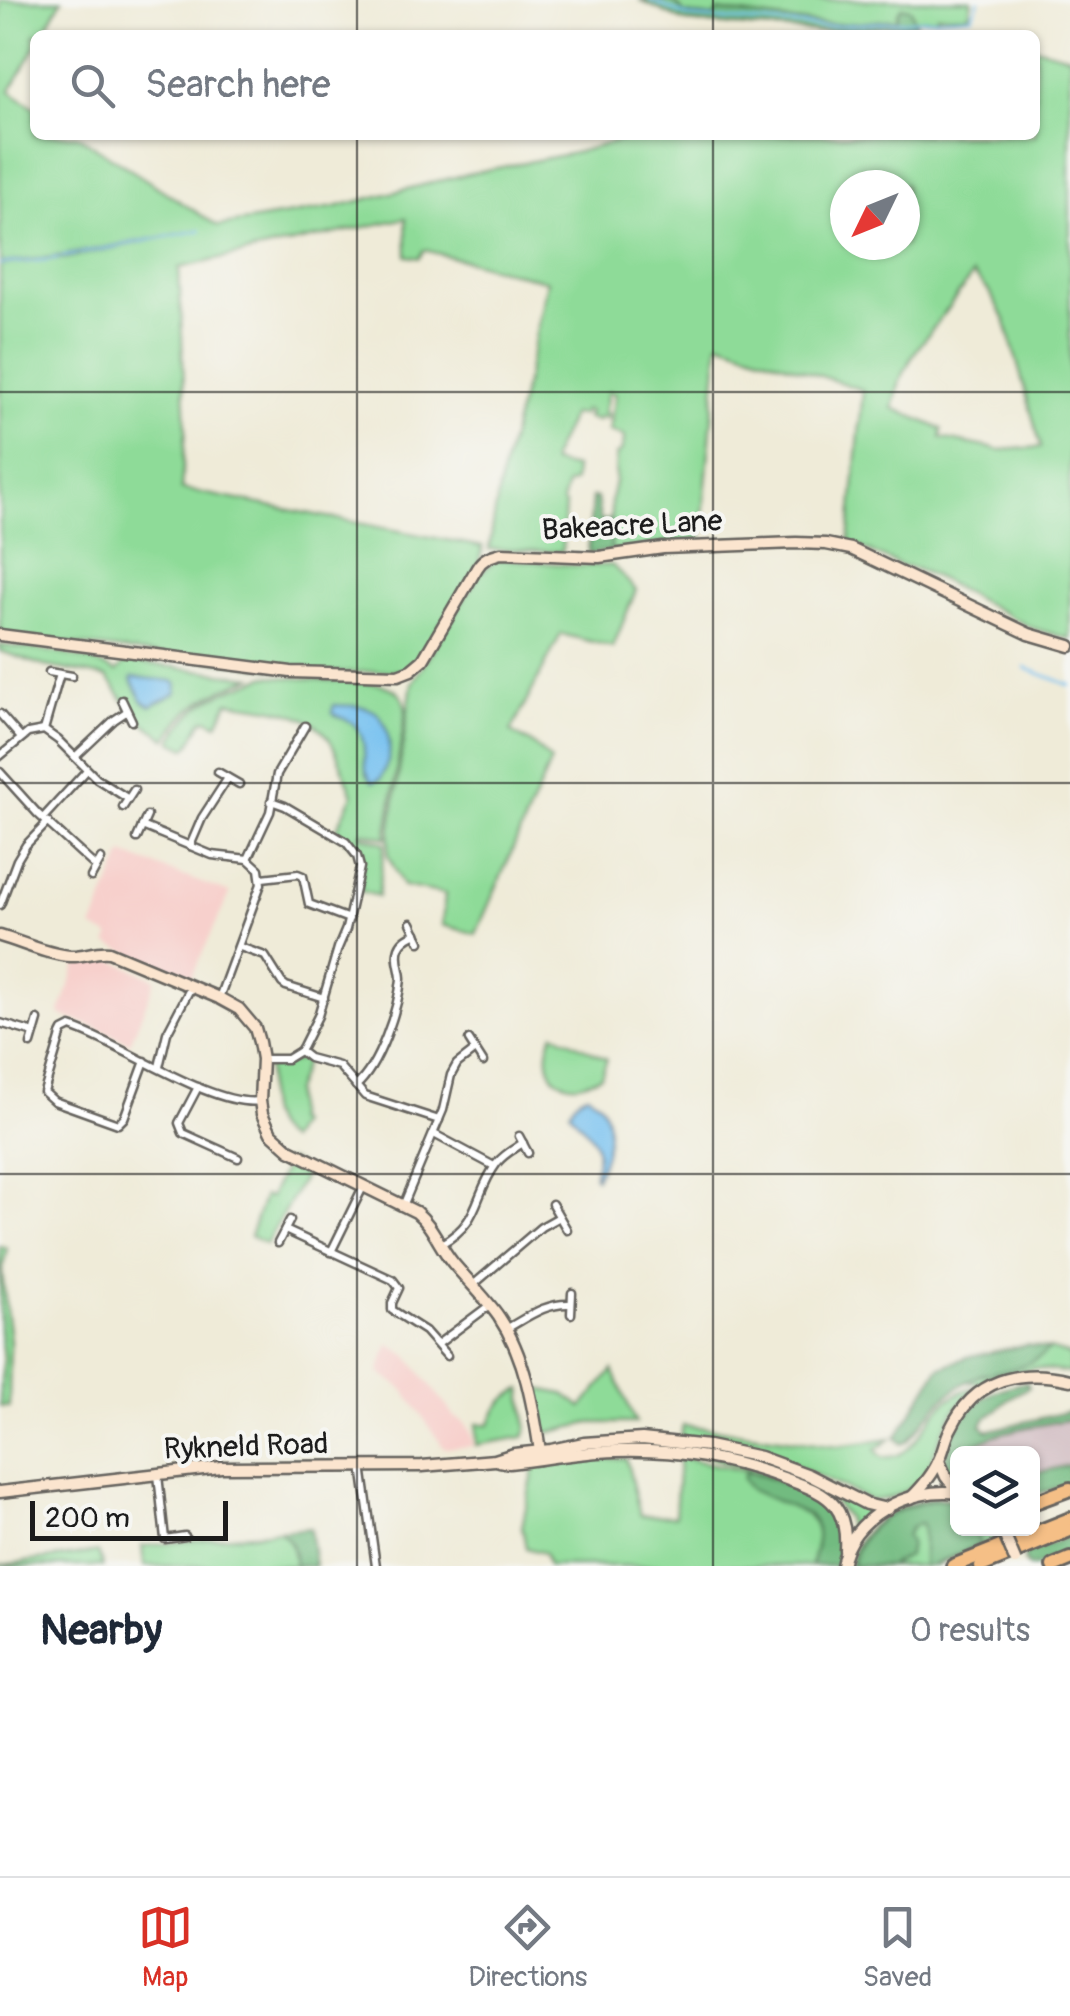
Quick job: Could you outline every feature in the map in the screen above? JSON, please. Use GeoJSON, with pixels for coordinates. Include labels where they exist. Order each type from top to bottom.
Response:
{"type":"FeatureCollection","features":[{"type":"Feature","properties":{"kind":"highway"},"geometry":{"type":"LineString","coordinates":[[1040,1500],[1070,1489]]}},
{"type":"Feature","properties":{"kind":"highway"},"geometry":{"type":"LineString","coordinates":[[958,1564],[1070,1519]]}},
{"type":"Feature","properties":{"kind":"highway"},"geometry":{"type":"LineString","coordinates":[[981,1566],[1070,1530]]}},
{"type":"Feature","properties":{"kind":"highway"},"geometry":{"type":"LineString","coordinates":[[1052,1566],[1070,1559]]}},
{"type":"Feature","properties":{"kind":"street","name":"Bakeacre Lane"},"geometry":{"type":"LineString","coordinates":[[0,635],[290,672],[398,676],[423,660],[476,568],[490,556],[501,553],[599,558],[663,548],[796,543],[850,549],[1030,634],[1070,646]]}},
{"type":"Feature","properties":{"kind":"street"},"geometry":{"type":"LineString","coordinates":[[49,672],[72,676]]}},
{"type":"Feature","properties":{"kind":"street"},"geometry":{"type":"LineString","coordinates":[[44,730],[60,674]]}},
{"type":"Feature","properties":{"kind":"street"},"geometry":{"type":"LineString","coordinates":[[122,700],[132,721]]}},
{"type":"Feature","properties":{"kind":"street"},"geometry":{"type":"LineString","coordinates":[[76,757],[126,712]]}},
{"type":"Feature","properties":{"kind":"street"},"geometry":{"type":"LineString","coordinates":[[0,714],[21,738]]}},
{"type":"Feature","properties":{"kind":"street"},"geometry":{"type":"LineString","coordinates":[[248,859],[266,821],[277,774],[305,726]]}},
{"type":"Feature","properties":{"kind":"street"},"geometry":{"type":"LineString","coordinates":[[0,756],[21,738],[44,730],[97,779],[127,798]]}},
{"type":"Feature","properties":{"kind":"street"},"geometry":{"type":"LineString","coordinates":[[0,904],[26,845],[87,770]]}},
{"type":"Feature","properties":{"kind":"street"},"geometry":{"type":"LineString","coordinates":[[0,772],[96,867]]}},
{"type":"Feature","properties":{"kind":"street"},"geometry":{"type":"LineString","coordinates":[[218,772],[240,784]]}},
{"type":"Feature","properties":{"kind":"street"},"geometry":{"type":"LineString","coordinates":[[190,846],[202,818],[228,778]]}},
{"type":"Feature","properties":{"kind":"street"},"geometry":{"type":"LineString","coordinates":[[123,807],[134,790]]}},
{"type":"Feature","properties":{"kind":"street"},"geometry":{"type":"LineString","coordinates":[[262,1059],[287,1059],[300,1051],[318,1016],[349,919],[360,867],[346,842],[271,801]]}},
{"type":"Feature","properties":{"kind":"street"},"geometry":{"type":"LineString","coordinates":[[137,838],[146,816]]}},
{"type":"Feature","properties":{"kind":"street"},"geometry":{"type":"LineString","coordinates":[[142,826],[222,857],[248,859],[259,869],[262,878],[219,998]]}},
{"type":"Feature","properties":{"kind":"street"},"geometry":{"type":"LineString","coordinates":[[91,878],[100,858]]}},
{"type":"Feature","properties":{"kind":"street"},"geometry":{"type":"LineString","coordinates":[[262,878],[298,874],[302,876],[309,904],[349,919]]}},
{"type":"Feature","properties":{"kind":"street"},"geometry":{"type":"LineString","coordinates":[[411,922],[420,942]]}},
{"type":"Feature","properties":{"kind":"street"},"geometry":{"type":"LineString","coordinates":[[356,1086],[374,1066],[394,1010],[400,981],[399,947],[416,934]]}},
{"type":"Feature","properties":{"kind":"street"},"geometry":{"type":"LineString","coordinates":[[0,936],[69,956],[110,952],[239,1010],[254,1028],[262,1059],[260,1101],[266,1124],[283,1144],[425,1219],[452,1262],[490,1305],[506,1329],[524,1372],[535,1429],[531,1442],[537,1454]]}},
{"type":"Feature","properties":{"kind":"street"},"geometry":{"type":"LineString","coordinates":[[240,947],[265,956],[286,986],[324,998]]}},
{"type":"Feature","properties":{"kind":"street"},"geometry":{"type":"LineString","coordinates":[[159,1067],[167,1033],[191,986]]}},
{"type":"Feature","properties":{"kind":"street"},"geometry":{"type":"LineString","coordinates":[[31,1044],[38,1020]]}},
{"type":"Feature","properties":{"kind":"street"},"geometry":{"type":"LineString","coordinates":[[0,1023],[34,1033]]}},
{"type":"Feature","properties":{"kind":"street"},"geometry":{"type":"LineString","coordinates":[[145,1061],[124,1118],[118,1124],[54,1101],[44,1092],[61,1035],[71,1026],[159,1067],[198,1087],[236,1101],[260,1101]]}},
{"type":"Feature","properties":{"kind":"street"},"geometry":{"type":"LineString","coordinates":[[469,1040],[483,1062]]}},
{"type":"Feature","properties":{"kind":"street"},"geometry":{"type":"LineString","coordinates":[[403,1206],[434,1134],[451,1075],[457,1064],[475,1050]]}},
{"type":"Feature","properties":{"kind":"street"},"geometry":{"type":"LineString","coordinates":[[300,1051],[309,1058],[339,1066],[371,1099],[438,1120]]}},
{"type":"Feature","properties":{"kind":"street"},"geometry":{"type":"LineString","coordinates":[[198,1087],[180,1129],[238,1158]]}},
{"type":"Feature","properties":{"kind":"street"},"geometry":{"type":"LineString","coordinates":[[434,1134],[494,1166]]}},
{"type":"Feature","properties":{"kind":"street"},"geometry":{"type":"LineString","coordinates":[[440,1244],[465,1228],[494,1166],[521,1139],[528,1152]]}},
{"type":"Feature","properties":{"kind":"street"},"geometry":{"type":"LineString","coordinates":[[332,1252],[363,1186]]}},
{"type":"Feature","properties":{"kind":"street"},"geometry":{"type":"LineString","coordinates":[[552,1204],[567,1230]]}},
{"type":"Feature","properties":{"kind":"street"},"geometry":{"type":"LineString","coordinates":[[473,1285],[541,1227],[559,1217]]}},
{"type":"Feature","properties":{"kind":"street"},"geometry":{"type":"LineString","coordinates":[[278,1242],[290,1220]]}},
{"type":"Feature","properties":{"kind":"street"},"geometry":{"type":"LineString","coordinates":[[285,1230],[398,1284],[392,1310],[425,1330],[447,1356]]}},
{"type":"Feature","properties":{"kind":"street"},"geometry":{"type":"LineString","coordinates":[[571,1314],[572,1293]]}},
{"type":"Feature","properties":{"kind":"street"},"geometry":{"type":"LineString","coordinates":[[506,1329],[539,1309],[570,1304]]}},
{"type":"Feature","properties":{"kind":"street"},"geometry":{"type":"LineString","coordinates":[[438,1344],[490,1305]]}},
{"type":"Feature","properties":{"kind":"street"},"geometry":{"type":"LineString","coordinates":[[910,1498],[926,1482],[948,1435],[976,1396],[995,1383],[1029,1374],[1070,1380]]}},
{"type":"Feature","properties":{"kind":"street"},"geometry":{"type":"LineString","coordinates":[[535,1429],[549,1442],[562,1447]]}},
{"type":"Feature","properties":{"kind":"street","name":"Rykneld Road"},"geometry":{"type":"LineString","coordinates":[[537,1454],[599,1441],[642,1439],[735,1450],[820,1480],[866,1504],[887,1508]]}},
{"type":"Feature","properties":{"kind":"street","name":"Rykneld Road"},"geometry":{"type":"LineString","coordinates":[[0,1492],[221,1467],[422,1466],[537,1454],[651,1451],[756,1468],[809,1488],[838,1510],[846,1534],[845,1550]]}},
{"type":"Feature","properties":{"kind":"street"},"geometry":{"type":"LineString","coordinates":[[939,1460],[950,1482]]}},
{"type":"Feature","properties":{"kind":"street"},"geometry":{"type":"LineString","coordinates":[[362,1466],[376,1566]]}},
{"type":"Feature","properties":{"kind":"street"},"geometry":{"type":"LineString","coordinates":[[158,1474],[165,1539],[185,1536]]}},
{"type":"Feature","properties":{"kind":"street"},"geometry":{"type":"LineString","coordinates":[[842,1566],[845,1550],[862,1525],[910,1498],[950,1492]]}},
{"type":"Feature","properties":{"kind":"street"},"geometry":{"type":"LineString","coordinates":[[1004,1536],[1016,1563]]}},
{"type":"Feature","properties":{"kind":"shaded area"},"geometry":{"type":"Polygon","coordinates":[[[123,854],[230,893],[191,978],[107,944],[110,936],[92,928],[123,854]]]}},
{"type":"Feature","properties":{"kind":"shaded area"},"geometry":{"type":"Polygon","coordinates":[[[112,960],[156,979],[130,1043],[59,1015],[77,964],[112,960]]]}},
{"type":"Feature","properties":{"kind":"shaded area"},"geometry":{"type":"Polygon","coordinates":[[[389,1344],[408,1356],[455,1417],[464,1422],[474,1446],[444,1448],[404,1390],[379,1372],[389,1344]]]}},
{"type":"Feature","properties":{"kind":"shaded area"},"geometry":{"type":"Polygon","coordinates":[[[1070,1419],[1070,1465],[1040,1472],[1040,1446],[972,1446],[1004,1431],[1070,1419]]]}},
{"type":"Feature","properties":{"kind":"green space"},"geometry":{"type":"Polygon","coordinates":[[[0,0],[62,0],[45,30],[30,30],[30,57],[10,91],[30,105],[30,140],[85,140],[218,226],[335,207],[620,140],[1040,140],[1040,48],[1070,56],[1070,639],[1032,628],[933,576],[849,542],[863,390],[719,342],[701,539],[611,551],[616,455],[621,452],[625,437],[609,431],[615,394],[608,392],[606,419],[587,418],[589,412],[584,410],[582,415],[572,414],[552,457],[552,463],[575,468],[574,482],[567,485],[562,502],[562,552],[489,549],[501,476],[547,281],[424,250],[419,258],[407,256],[406,218],[179,268],[186,430],[181,489],[483,547],[477,568],[411,670],[313,674],[0,635],[0,265],[67,258],[199,230],[0,263],[0,0]],[[973,274],[913,355],[893,408],[942,429],[941,438],[1001,450],[1041,447],[1005,319],[973,274]]]}},
{"type":"Feature","properties":{"kind":"green space"},"geometry":{"type":"Polygon","coordinates":[[[639,0],[673,0],[685,14],[714,17],[718,11],[823,24],[897,19],[902,7],[911,9],[916,24],[788,30],[685,22],[639,0]]]}},
{"type":"Feature","properties":{"kind":"green space"},"geometry":{"type":"Polygon","coordinates":[[[650,0],[972,0],[969,15],[822,27],[688,17],[650,0]]]}},
{"type":"Feature","properties":{"kind":"green space"},"geometry":{"type":"Polygon","coordinates":[[[592,497],[597,498],[600,520],[611,520],[611,551],[588,554],[592,497]]]}},
{"type":"Feature","properties":{"kind":"green space"},"geometry":{"type":"Polygon","coordinates":[[[495,561],[612,565],[636,590],[613,647],[561,634],[511,732],[551,761],[476,934],[442,925],[445,894],[403,886],[388,855],[389,840],[412,683],[481,572],[495,561]]]}},
{"type":"Feature","properties":{"kind":"green space"},"geometry":{"type":"Polygon","coordinates":[[[0,645],[74,656],[116,672],[127,661],[252,677],[193,707],[167,739],[137,718],[107,677],[44,666],[0,651],[0,645]]]}},
{"type":"Feature","properties":{"kind":"green space"},"geometry":{"type":"Polygon","coordinates":[[[267,676],[379,684],[401,695],[406,710],[386,838],[362,832],[360,835],[385,843],[378,896],[360,891],[360,856],[335,832],[353,795],[323,731],[299,716],[228,702],[218,724],[202,721],[186,748],[172,741],[200,706],[267,676]]]}},
{"type":"Feature","properties":{"kind":"green space"},"geometry":{"type":"Polygon","coordinates":[[[554,1033],[607,1059],[601,1076],[578,1084],[555,1078],[548,1056],[554,1033]]]}},
{"type":"Feature","properties":{"kind":"green space"},"geometry":{"type":"Polygon","coordinates":[[[300,1059],[305,1062],[294,1091],[294,1120],[298,1123],[288,1141],[270,1117],[268,1064],[300,1059]]]}},
{"type":"Feature","properties":{"kind":"green space"},"geometry":{"type":"Polygon","coordinates":[[[288,1160],[299,1165],[295,1172],[299,1174],[303,1167],[308,1169],[266,1244],[250,1236],[264,1196],[270,1197],[288,1160]]]}},
{"type":"Feature","properties":{"kind":"green space"},"geometry":{"type":"Polygon","coordinates":[[[0,1246],[7,1248],[2,1272],[10,1340],[9,1407],[0,1406],[0,1246]]]}},
{"type":"Feature","properties":{"kind":"green space"},"geometry":{"type":"Polygon","coordinates":[[[1027,1345],[1049,1349],[1023,1366],[980,1375],[963,1384],[937,1405],[907,1442],[902,1444],[896,1438],[939,1368],[967,1357],[1027,1345]]]}},
{"type":"Feature","properties":{"kind":"green space"},"geometry":{"type":"Polygon","coordinates":[[[1049,1349],[1070,1355],[1070,1373],[1035,1368],[997,1376],[984,1384],[968,1382],[1031,1361],[1049,1349]]]}},
{"type":"Feature","properties":{"kind":"green space"},"geometry":{"type":"Polygon","coordinates":[[[613,1370],[636,1423],[590,1423],[547,1433],[534,1388],[564,1394],[582,1407],[613,1370]]]}},
{"type":"Feature","properties":{"kind":"green space"},"geometry":{"type":"Polygon","coordinates":[[[1026,1382],[1029,1387],[984,1420],[982,1425],[987,1431],[1070,1411],[1070,1419],[1019,1429],[973,1446],[950,1446],[950,1475],[946,1450],[956,1428],[972,1408],[1001,1389],[1026,1382]]]}},
{"type":"Feature","properties":{"kind":"green space"},"geometry":{"type":"Polygon","coordinates":[[[522,1389],[527,1429],[524,1437],[476,1445],[477,1424],[490,1424],[502,1402],[522,1389]]]}},
{"type":"Feature","properties":{"kind":"green space"},"geometry":{"type":"Polygon","coordinates":[[[976,1389],[948,1421],[925,1473],[912,1487],[882,1500],[870,1500],[778,1458],[680,1437],[683,1425],[838,1446],[890,1439],[876,1450],[882,1457],[892,1457],[908,1449],[944,1403],[976,1389]]]}},
{"type":"Feature","properties":{"kind":"green space"},"geometry":{"type":"Polygon","coordinates":[[[685,1446],[786,1470],[872,1511],[850,1533],[846,1517],[828,1494],[684,1449],[685,1446]]]}},
{"type":"Feature","properties":{"kind":"green space"},"geometry":{"type":"Polygon","coordinates":[[[679,1457],[749,1472],[807,1514],[818,1528],[819,1537],[811,1566],[548,1566],[544,1553],[526,1548],[522,1527],[535,1464],[626,1458],[640,1515],[675,1516],[679,1457]]]}},
{"type":"Feature","properties":{"kind":"green space"},"geometry":{"type":"Polygon","coordinates":[[[1070,1465],[1070,1484],[1040,1493],[1040,1472],[1070,1465]]]}},
{"type":"Feature","properties":{"kind":"green space"},"geometry":{"type":"Polygon","coordinates":[[[745,1472],[791,1487],[827,1507],[834,1515],[840,1536],[836,1566],[811,1566],[817,1539],[812,1520],[807,1514],[751,1490],[743,1479],[745,1472]]]}},
{"type":"Feature","properties":{"kind":"green space"},"geometry":{"type":"Polygon","coordinates":[[[935,1497],[950,1500],[950,1536],[996,1539],[936,1566],[849,1566],[859,1539],[869,1528],[907,1505],[935,1497]]]}},
{"type":"Feature","properties":{"kind":"green space"},"geometry":{"type":"Polygon","coordinates":[[[948,1499],[950,1536],[977,1536],[980,1544],[932,1566],[923,1566],[921,1523],[906,1536],[910,1542],[908,1556],[888,1566],[852,1566],[856,1550],[872,1527],[909,1507],[948,1499]]]}},
{"type":"Feature","properties":{"kind":"green space"},"geometry":{"type":"Polygon","coordinates":[[[310,1528],[315,1566],[295,1566],[289,1541],[278,1531],[310,1528]]]}},
{"type":"Feature","properties":{"kind":"green space"},"geometry":{"type":"Polygon","coordinates":[[[278,1531],[289,1541],[295,1566],[144,1566],[142,1546],[278,1531]]]}},
{"type":"Feature","properties":{"kind":"green space"},"geometry":{"type":"Polygon","coordinates":[[[1070,1536],[1070,1552],[1037,1566],[1028,1566],[1024,1560],[1026,1553],[1070,1536]]]}},
{"type":"Feature","properties":{"kind":"green space"},"geometry":{"type":"Polygon","coordinates":[[[98,1552],[103,1566],[0,1566],[0,1565],[98,1552]]]}},
{"type":"Feature","properties":{"kind":"water"},"geometry":{"type":"Polygon","coordinates":[[[133,677],[173,681],[177,684],[176,693],[151,706],[143,701],[133,677]]]}},
{"type":"Feature","properties":{"kind":"water"},"geometry":{"type":"Polygon","coordinates":[[[334,705],[365,707],[382,719],[389,750],[381,779],[373,782],[369,776],[358,729],[332,712],[334,705]]]}},
{"type":"Feature","properties":{"kind":"water"},"geometry":{"type":"Polygon","coordinates":[[[587,1094],[604,1109],[607,1120],[607,1144],[596,1178],[596,1146],[570,1112],[576,1100],[587,1094]]]}},
{"type":"Feature","properties":{"kind":"waterway"},"geometry":{"type":"LineString","coordinates":[[650,0],[688,17],[822,27],[972,16],[979,0]]}},
{"type":"Feature","properties":{"kind":"waterway"},"geometry":{"type":"LineString","coordinates":[[0,264],[46,260],[201,230]]}},
{"type":"Feature","properties":{"kind":"waterway"},"geometry":{"type":"LineString","coordinates":[[1025,668],[1070,685]]}}]}
